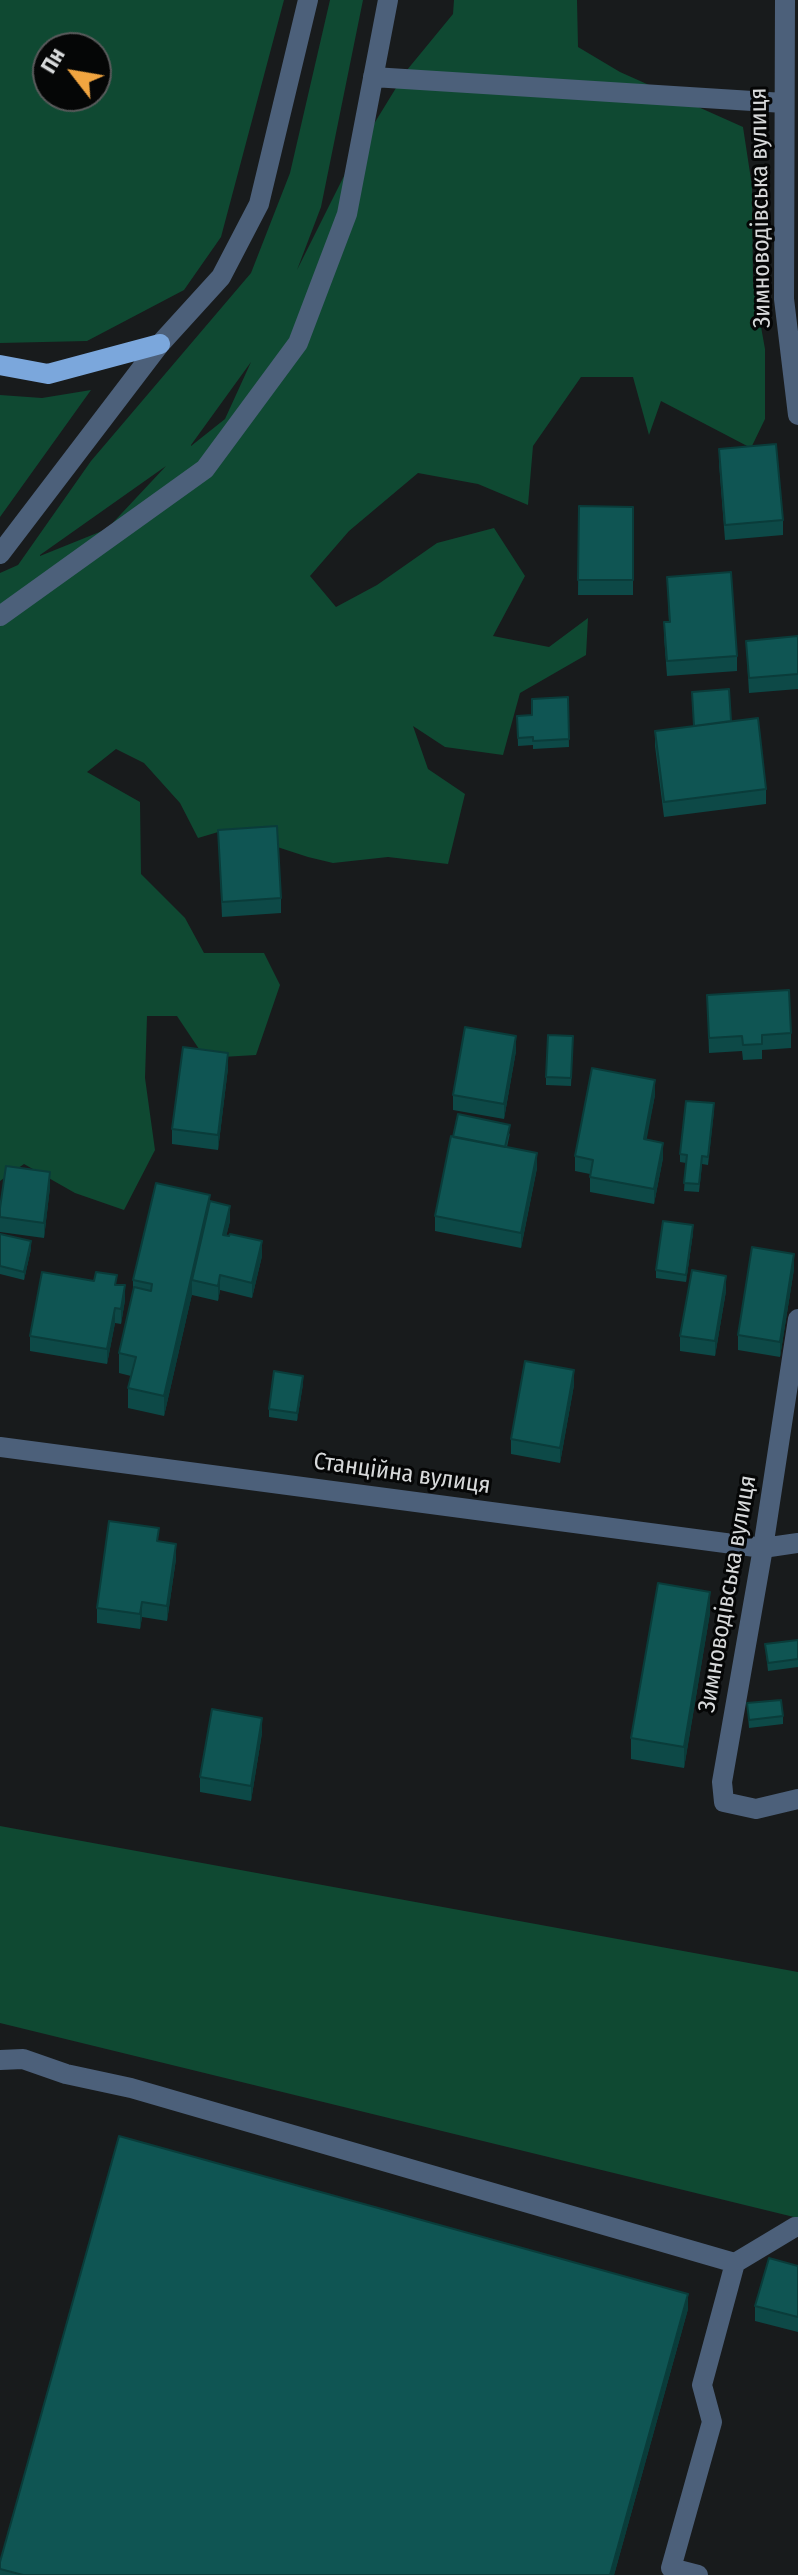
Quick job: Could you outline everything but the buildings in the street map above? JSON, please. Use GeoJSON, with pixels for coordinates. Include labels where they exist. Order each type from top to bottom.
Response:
{"type":"FeatureCollection","features":[{"type":"Feature","properties":{"kind":"main road"},"geometry":{"type":"LineString","coordinates":[[0,365],[48,374],[160,344]]}},
{"type":"Feature","properties":{"kind":"street"},"geometry":{"type":"LineString","coordinates":[[0,554],[160,344],[221,277],[259,204],[308,0]]}},
{"type":"Feature","properties":{"kind":"street"},"geometry":{"type":"LineString","coordinates":[[0,616],[205,469],[298,343],[347,214],[388,0]]}},
{"type":"Feature","properties":{"kind":"street","name":"Зимноводівська вулиця"},"geometry":{"type":"LineString","coordinates":[[785,0],[784,299],[798,415]]}},
{"type":"Feature","properties":{"kind":"street"},"geometry":{"type":"LineString","coordinates":[[373,77],[784,103]]}},
{"type":"Feature","properties":{"kind":"street","name":"Зимноводівська вулиця"},"geometry":{"type":"LineString","coordinates":[[798,1319],[763,1548],[722,1782],[724,1802],[756,1809],[798,1799]]}},
{"type":"Feature","properties":{"kind":"street","name":"Станційна вулиця"},"geometry":{"type":"LineString","coordinates":[[0,1447],[763,1548],[798,1543]]}},
{"type":"Feature","properties":{"kind":"street"},"geometry":{"type":"LineString","coordinates":[[0,2060],[23,2059],[66,2074],[131,2088],[735,2263]]}},
{"type":"Feature","properties":{"kind":"street"},"geometry":{"type":"LineString","coordinates":[[698,2575],[671,2568],[712,2422],[702,2385],[735,2263],[798,2227]]}},
{"type":"Feature","properties":{"kind":"green space"},"geometry":{"type":"Polygon","coordinates":[[[0,0],[284,0],[221,237],[184,290],[87,341],[0,343],[0,0]]]}},
{"type":"Feature","properties":{"kind":"green space"},"geometry":{"type":"Polygon","coordinates":[[[330,0],[363,0],[321,207],[297,270],[353,158],[407,70],[453,14],[454,0],[577,0],[578,47],[620,72],[743,127],[752,186],[753,282],[765,349],[765,419],[751,448],[661,401],[649,435],[633,377],[581,377],[533,446],[528,505],[478,484],[418,473],[349,531],[310,576],[336,607],[377,585],[437,543],[494,528],[525,576],[493,636],[549,647],[588,618],[586,655],[520,693],[503,755],[445,747],[413,726],[428,769],[465,794],[448,864],[388,857],[333,863],[225,830],[198,838],[180,803],[144,763],[116,749],[87,772],[140,802],[141,874],[185,918],[204,953],[264,953],[280,985],[256,1055],[205,1058],[177,1016],[147,1016],[145,1078],[155,1150],[124,1210],[75,1193],[24,1164],[0,1181],[0,573],[18,565],[91,461],[251,273],[290,173],[330,0]],[[251,362],[191,445],[191,446],[225,419],[251,362]],[[166,466],[40,555],[40,556],[107,529],[166,466]]]}},
{"type":"Feature","properties":{"kind":"green space"},"geometry":{"type":"Polygon","coordinates":[[[91,390],[0,517],[0,395],[42,398],[91,390]]]}},
{"type":"Feature","properties":{"kind":"green space"},"geometry":{"type":"Polygon","coordinates":[[[0,1826],[798,1972],[798,2218],[0,2023],[0,1826]]]}}]}
